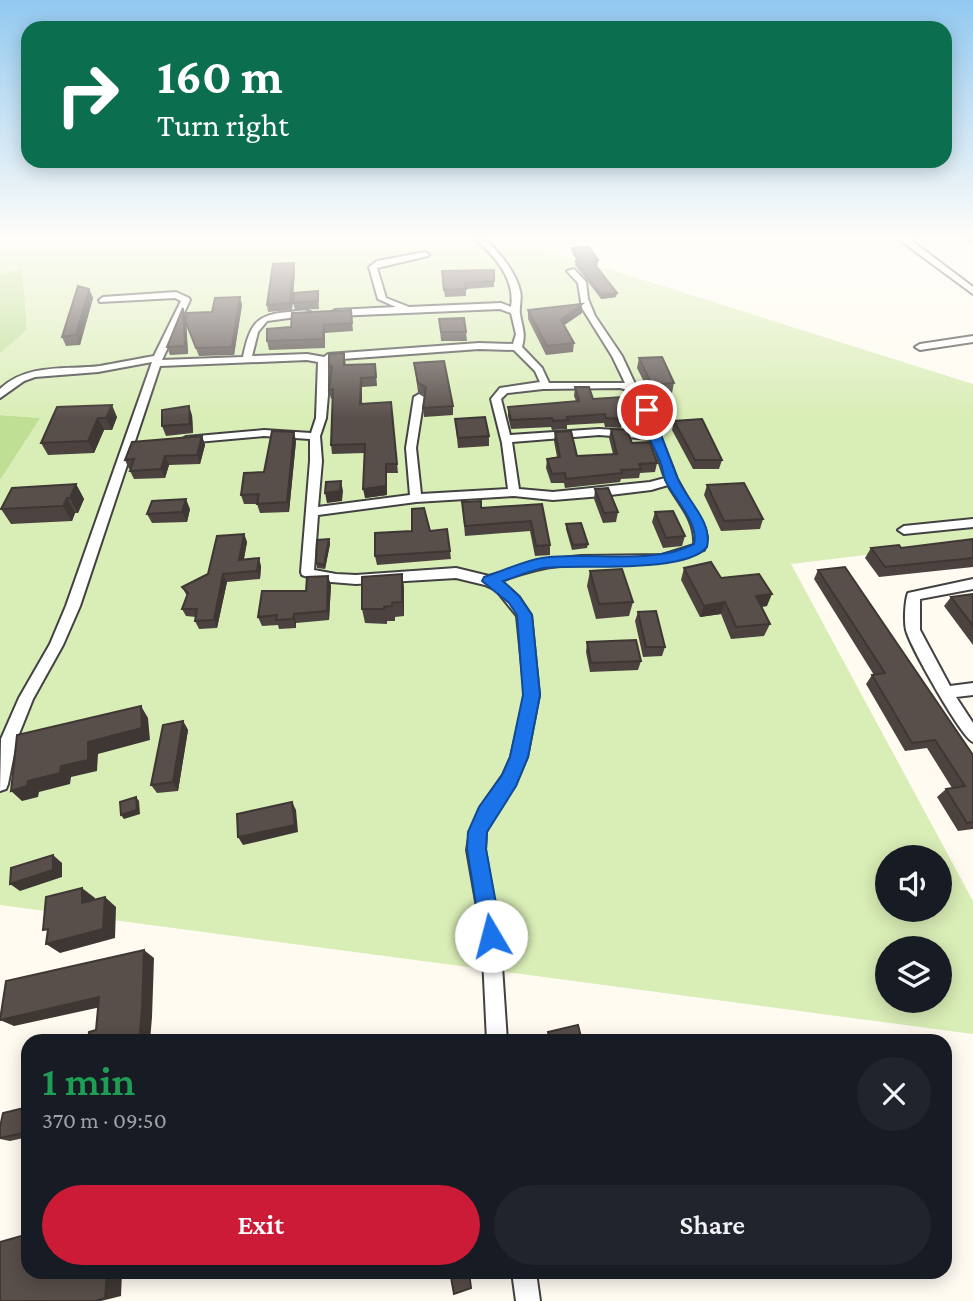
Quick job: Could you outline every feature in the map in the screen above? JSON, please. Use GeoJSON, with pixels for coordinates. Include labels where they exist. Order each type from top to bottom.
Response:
{"type":"FeatureCollection","features":[{"type":"Feature","properties":{"kind":"street"},"geometry":{"type":"LineString","coordinates":[[103,300],[136,298]]}},
{"type":"Feature","properties":{"kind":"street"},"geometry":{"type":"LineString","coordinates":[[0,784],[9,739],[26,698],[56,645],[73,606],[135,444],[157,360],[186,300],[181,298]]}},
{"type":"Feature","properties":{"kind":"street"},"geometry":{"type":"LineString","coordinates":[[382,298],[412,310]]}},
{"type":"Feature","properties":{"kind":"street"},"geometry":{"type":"LineString","coordinates":[[516,298],[515,313],[521,334],[517,347]]}},
{"type":"Feature","properties":{"kind":"street"},"geometry":{"type":"LineString","coordinates":[[489,581],[541,563],[643,560],[684,555],[700,547],[703,537],[692,512],[671,480],[647,410],[612,347],[597,330],[583,298]]}},
{"type":"Feature","properties":{"kind":"street"},"geometry":{"type":"LineString","coordinates":[[247,358],[252,328],[259,321],[271,317],[490,306],[509,308],[515,313]]}},
{"type":"Feature","properties":{"kind":"street"},"geometry":{"type":"LineString","coordinates":[[920,347],[973,339]]}},
{"type":"Feature","properties":{"kind":"street"},"geometry":{"type":"LineString","coordinates":[[0,394],[14,382],[36,373],[97,369],[157,360],[317,358],[479,346],[517,347],[539,370],[545,382],[543,386]]}},
{"type":"Feature","properties":{"kind":"street"},"geometry":{"type":"LineString","coordinates":[[317,358],[323,360],[324,365],[321,418],[315,436],[317,461],[307,572],[316,577],[343,579],[456,573],[489,581],[501,587],[524,615],[532,695],[519,757],[509,780],[486,813],[478,832],[476,849],[492,946],[497,1034]]}},
{"type":"Feature","properties":{"kind":"street"},"geometry":{"type":"LineString","coordinates":[[514,492],[506,439],[495,404],[498,393],[543,386],[632,387]]}},
{"type":"Feature","properties":{"kind":"street"},"geometry":{"type":"LineString","coordinates":[[416,498],[411,448],[419,397]]}},
{"type":"Feature","properties":{"kind":"street"},"geometry":{"type":"LineString","coordinates":[[169,441],[264,433],[315,436]]}},
{"type":"Feature","properties":{"kind":"street"},"geometry":{"type":"LineString","coordinates":[[506,439],[596,433],[654,436]]}},
{"type":"Feature","properties":{"kind":"street"},"geometry":{"type":"LineString","coordinates":[[312,512],[416,498],[514,492],[565,495],[651,486],[671,480]]}},
{"type":"Feature","properties":{"kind":"street"},"geometry":{"type":"LineString","coordinates":[[904,530],[973,523]]}},
{"type":"Feature","properties":{"kind":"street"},"geometry":{"type":"LineString","coordinates":[[973,584],[913,596],[913,630],[946,693],[973,735]]}},
{"type":"Feature","properties":{"kind":"street"},"geometry":{"type":"LineString","coordinates":[[946,693],[973,690]]}},
{"type":"Feature","properties":{"kind":"street"},"geometry":{"type":"LineString","coordinates":[[525,1279],[528,1301]]}},
{"type":"Feature","properties":{"kind":"green space"},"geometry":{"type":"Polygon","coordinates":[[[0,298],[24,298],[27,330],[0,353],[0,298]]]}},
{"type":"Feature","properties":{"kind":"green space"},"geometry":{"type":"Polygon","coordinates":[[[24,298],[699,298],[973,384],[973,542],[791,564],[943,845],[875,845],[875,922],[952,922],[952,862],[973,901],[973,1034],[0,905],[0,480],[39,418],[0,415],[0,353],[27,330],[24,298]]]}},
{"type":"Feature","properties":{"kind":"green space"},"geometry":{"type":"Polygon","coordinates":[[[0,415],[40,418],[0,480],[0,415]]]}},
{"type":"Feature","properties":{"kind":"building"},"geometry":{"type":"Polygon","coordinates":[[[74,298],[87,298],[76,335],[62,337],[74,298]]]}},
{"type":"Feature","properties":{"kind":"building"},"geometry":{"type":"Polygon","coordinates":[[[215,298],[240,298],[232,347],[196,348],[185,320],[187,313],[212,312],[215,298]]]}},
{"type":"Feature","properties":{"kind":"building"},"geometry":{"type":"Polygon","coordinates":[[[268,298],[291,298],[290,303],[267,305],[268,298]]]}},
{"type":"Feature","properties":{"kind":"building"},"geometry":{"type":"Polygon","coordinates":[[[294,298],[318,298],[318,301],[293,303],[294,298]]]}},
{"type":"Feature","properties":{"kind":"building"},"geometry":{"type":"Polygon","coordinates":[[[582,304],[561,320],[574,343],[547,346],[528,310],[582,304]]]}},
{"type":"Feature","properties":{"kind":"building"},"geometry":{"type":"Polygon","coordinates":[[[183,308],[185,346],[167,347],[183,308]]]}},
{"type":"Feature","properties":{"kind":"building"},"geometry":{"type":"Polygon","coordinates":[[[351,310],[352,323],[324,325],[323,339],[267,341],[267,329],[291,327],[292,313],[351,310]]]}},
{"type":"Feature","properties":{"kind":"building"},"geometry":{"type":"Polygon","coordinates":[[[464,318],[466,332],[441,332],[439,319],[464,318]]]}},
{"type":"Feature","properties":{"kind":"building"},"geometry":{"type":"Polygon","coordinates":[[[344,353],[344,365],[375,364],[376,377],[361,378],[360,404],[391,402],[397,464],[386,464],[386,486],[363,489],[365,444],[331,445],[333,389],[329,390],[332,366],[329,367],[329,354],[344,353]]]}},
{"type":"Feature","properties":{"kind":"building"},"geometry":{"type":"Polygon","coordinates":[[[662,357],[674,383],[652,385],[639,358],[662,357]]]}},
{"type":"Feature","properties":{"kind":"building"},"geometry":{"type":"Polygon","coordinates":[[[444,361],[453,406],[423,408],[426,387],[418,383],[414,363],[444,361]]]}},
{"type":"Feature","properties":{"kind":"building"},"geometry":{"type":"Polygon","coordinates":[[[575,387],[589,387],[593,399],[638,396],[643,408],[636,409],[637,412],[620,413],[622,419],[606,418],[605,414],[553,421],[552,418],[511,420],[508,407],[579,401],[575,387]]]}},
{"type":"Feature","properties":{"kind":"building"},"geometry":{"type":"Polygon","coordinates":[[[112,405],[106,418],[98,418],[88,441],[41,443],[57,407],[112,405]]]}},
{"type":"Feature","properties":{"kind":"building"},"geometry":{"type":"Polygon","coordinates":[[[189,406],[190,424],[162,426],[162,410],[189,406]]]}},
{"type":"Feature","properties":{"kind":"building"},"geometry":{"type":"Polygon","coordinates":[[[485,417],[489,436],[458,438],[455,419],[485,417]]]}},
{"type":"Feature","properties":{"kind":"building"},"geometry":{"type":"Polygon","coordinates":[[[702,419],[722,460],[695,460],[674,421],[702,419]]]}},
{"type":"Feature","properties":{"kind":"building"},"geometry":{"type":"Polygon","coordinates":[[[611,429],[627,430],[632,443],[650,442],[657,463],[639,464],[641,469],[621,470],[622,473],[566,479],[565,473],[552,474],[547,459],[560,457],[555,432],[571,431],[577,456],[617,454],[611,429]]]}},
{"type":"Feature","properties":{"kind":"building"},"geometry":{"type":"Polygon","coordinates":[[[272,431],[294,432],[287,502],[257,504],[259,494],[241,495],[244,473],[264,472],[272,431]]]}},
{"type":"Feature","properties":{"kind":"building"},"geometry":{"type":"Polygon","coordinates":[[[202,436],[197,455],[165,456],[161,469],[130,471],[134,459],[125,460],[132,442],[202,436]]]}},
{"type":"Feature","properties":{"kind":"building"},"geometry":{"type":"Polygon","coordinates":[[[341,481],[340,491],[325,493],[326,482],[341,481]]]}},
{"type":"Feature","properties":{"kind":"building"},"geometry":{"type":"Polygon","coordinates":[[[744,483],[763,519],[724,521],[707,485],[744,483]]]}},
{"type":"Feature","properties":{"kind":"building"},"geometry":{"type":"Polygon","coordinates":[[[76,484],[63,506],[1,509],[12,488],[76,484]]]}},
{"type":"Feature","properties":{"kind":"building"},"geometry":{"type":"Polygon","coordinates":[[[608,488],[618,512],[604,513],[595,489],[608,488]]]}},
{"type":"Feature","properties":{"kind":"building"},"geometry":{"type":"Polygon","coordinates":[[[186,499],[182,512],[147,514],[152,501],[186,499]]]}},
{"type":"Feature","properties":{"kind":"building"},"geometry":{"type":"Polygon","coordinates":[[[481,501],[481,508],[542,504],[550,545],[536,546],[531,521],[465,526],[462,502],[481,501]]]}},
{"type":"Feature","properties":{"kind":"building"},"geometry":{"type":"Polygon","coordinates":[[[424,508],[430,531],[447,529],[450,551],[375,556],[375,533],[412,531],[412,509],[424,508]]]}},
{"type":"Feature","properties":{"kind":"building"},"geometry":{"type":"Polygon","coordinates":[[[673,511],[685,536],[666,538],[655,512],[673,511]]]}},
{"type":"Feature","properties":{"kind":"building"},"geometry":{"type":"Polygon","coordinates":[[[581,523],[588,544],[573,545],[566,524],[581,523]]]}},
{"type":"Feature","properties":{"kind":"building"},"geometry":{"type":"Polygon","coordinates":[[[244,534],[239,560],[259,558],[257,571],[223,574],[214,620],[195,621],[197,609],[182,609],[188,593],[182,587],[208,574],[217,536],[244,534]]]}},
{"type":"Feature","properties":{"kind":"building"},"geometry":{"type":"Polygon","coordinates":[[[329,539],[324,565],[316,563],[317,540],[329,539]]]}},
{"type":"Feature","properties":{"kind":"building"},"geometry":{"type":"Polygon","coordinates":[[[973,539],[973,558],[885,567],[871,548],[899,545],[901,548],[973,539]]]}},
{"type":"Feature","properties":{"kind":"building"},"geometry":{"type":"Polygon","coordinates":[[[711,562],[721,578],[759,574],[772,594],[756,596],[770,624],[736,627],[725,602],[704,606],[684,568],[711,562]]]}},
{"type":"Feature","properties":{"kind":"building"},"geometry":{"type":"Polygon","coordinates":[[[845,567],[973,755],[973,822],[967,823],[946,789],[965,786],[935,740],[912,743],[872,675],[885,673],[818,570],[845,567]]]}},
{"type":"Feature","properties":{"kind":"building"},"geometry":{"type":"Polygon","coordinates":[[[622,569],[633,602],[599,604],[590,571],[622,569]]]}},
{"type":"Feature","properties":{"kind":"building"},"geometry":{"type":"Polygon","coordinates":[[[402,574],[402,602],[392,603],[392,606],[384,609],[362,609],[362,577],[402,574]]]}},
{"type":"Feature","properties":{"kind":"building"},"geometry":{"type":"Polygon","coordinates":[[[328,576],[327,611],[294,614],[293,619],[276,620],[277,615],[258,617],[262,591],[306,591],[307,577],[328,576]]]}},
{"type":"Feature","properties":{"kind":"building"},"geometry":{"type":"Polygon","coordinates":[[[973,594],[973,626],[951,597],[973,594]]]}},
{"type":"Feature","properties":{"kind":"building"},"geometry":{"type":"Polygon","coordinates":[[[656,611],[665,647],[646,647],[638,612],[656,611]]]}},
{"type":"Feature","properties":{"kind":"building"},"geometry":{"type":"Polygon","coordinates":[[[636,640],[641,661],[591,663],[587,642],[636,640]]]}},
{"type":"Feature","properties":{"kind":"building"},"geometry":{"type":"Polygon","coordinates":[[[141,706],[142,728],[88,742],[88,760],[61,766],[60,773],[28,781],[27,786],[11,791],[17,735],[141,706]]]}},
{"type":"Feature","properties":{"kind":"building"},"geometry":{"type":"Polygon","coordinates":[[[183,721],[173,782],[151,785],[163,725],[183,721]]]}},
{"type":"Feature","properties":{"kind":"building"},"geometry":{"type":"Polygon","coordinates":[[[136,797],[137,810],[121,815],[120,802],[136,797]]]}},
{"type":"Feature","properties":{"kind":"building"},"geometry":{"type":"Polygon","coordinates":[[[292,802],[295,825],[238,837],[237,814],[292,802]]]}},
{"type":"Feature","properties":{"kind":"building"},"geometry":{"type":"Polygon","coordinates":[[[53,855],[53,870],[10,884],[11,868],[53,855]]]}},
{"type":"Feature","properties":{"kind":"building"},"geometry":{"type":"Polygon","coordinates":[[[82,888],[82,903],[105,897],[103,929],[46,944],[48,929],[43,930],[46,897],[82,888]]]}},
{"type":"Feature","properties":{"kind":"building"},"geometry":{"type":"Polygon","coordinates":[[[144,950],[140,1034],[89,1034],[96,1030],[99,997],[0,1020],[6,981],[144,950]]]}},
{"type":"Feature","properties":{"kind":"building"},"geometry":{"type":"Polygon","coordinates":[[[578,1025],[580,1034],[548,1034],[578,1025]]]}},
{"type":"Feature","properties":{"kind":"building"},"geometry":{"type":"Polygon","coordinates":[[[21,1109],[21,1134],[0,1138],[3,1113],[21,1109]]]}},
{"type":"Feature","properties":{"kind":"building"},"geometry":{"type":"Polygon","coordinates":[[[21,1236],[21,1279],[106,1279],[105,1298],[95,1301],[0,1301],[0,1242],[21,1236]]]}},
{"type":"Feature","properties":{"kind":"building"},"geometry":{"type":"Polygon","coordinates":[[[451,1279],[470,1279],[471,1288],[454,1294],[451,1279]]]}},
{"type":"Feature","properties":{"kind":"route"},"geometry":{"type":"LineString","coordinates":[[491,936],[476,849],[478,832],[486,813],[509,780],[519,757],[532,695],[524,615],[501,587],[489,581],[541,563],[643,560],[684,555],[700,547],[703,537],[692,512],[671,480],[647,410]]}}]}
